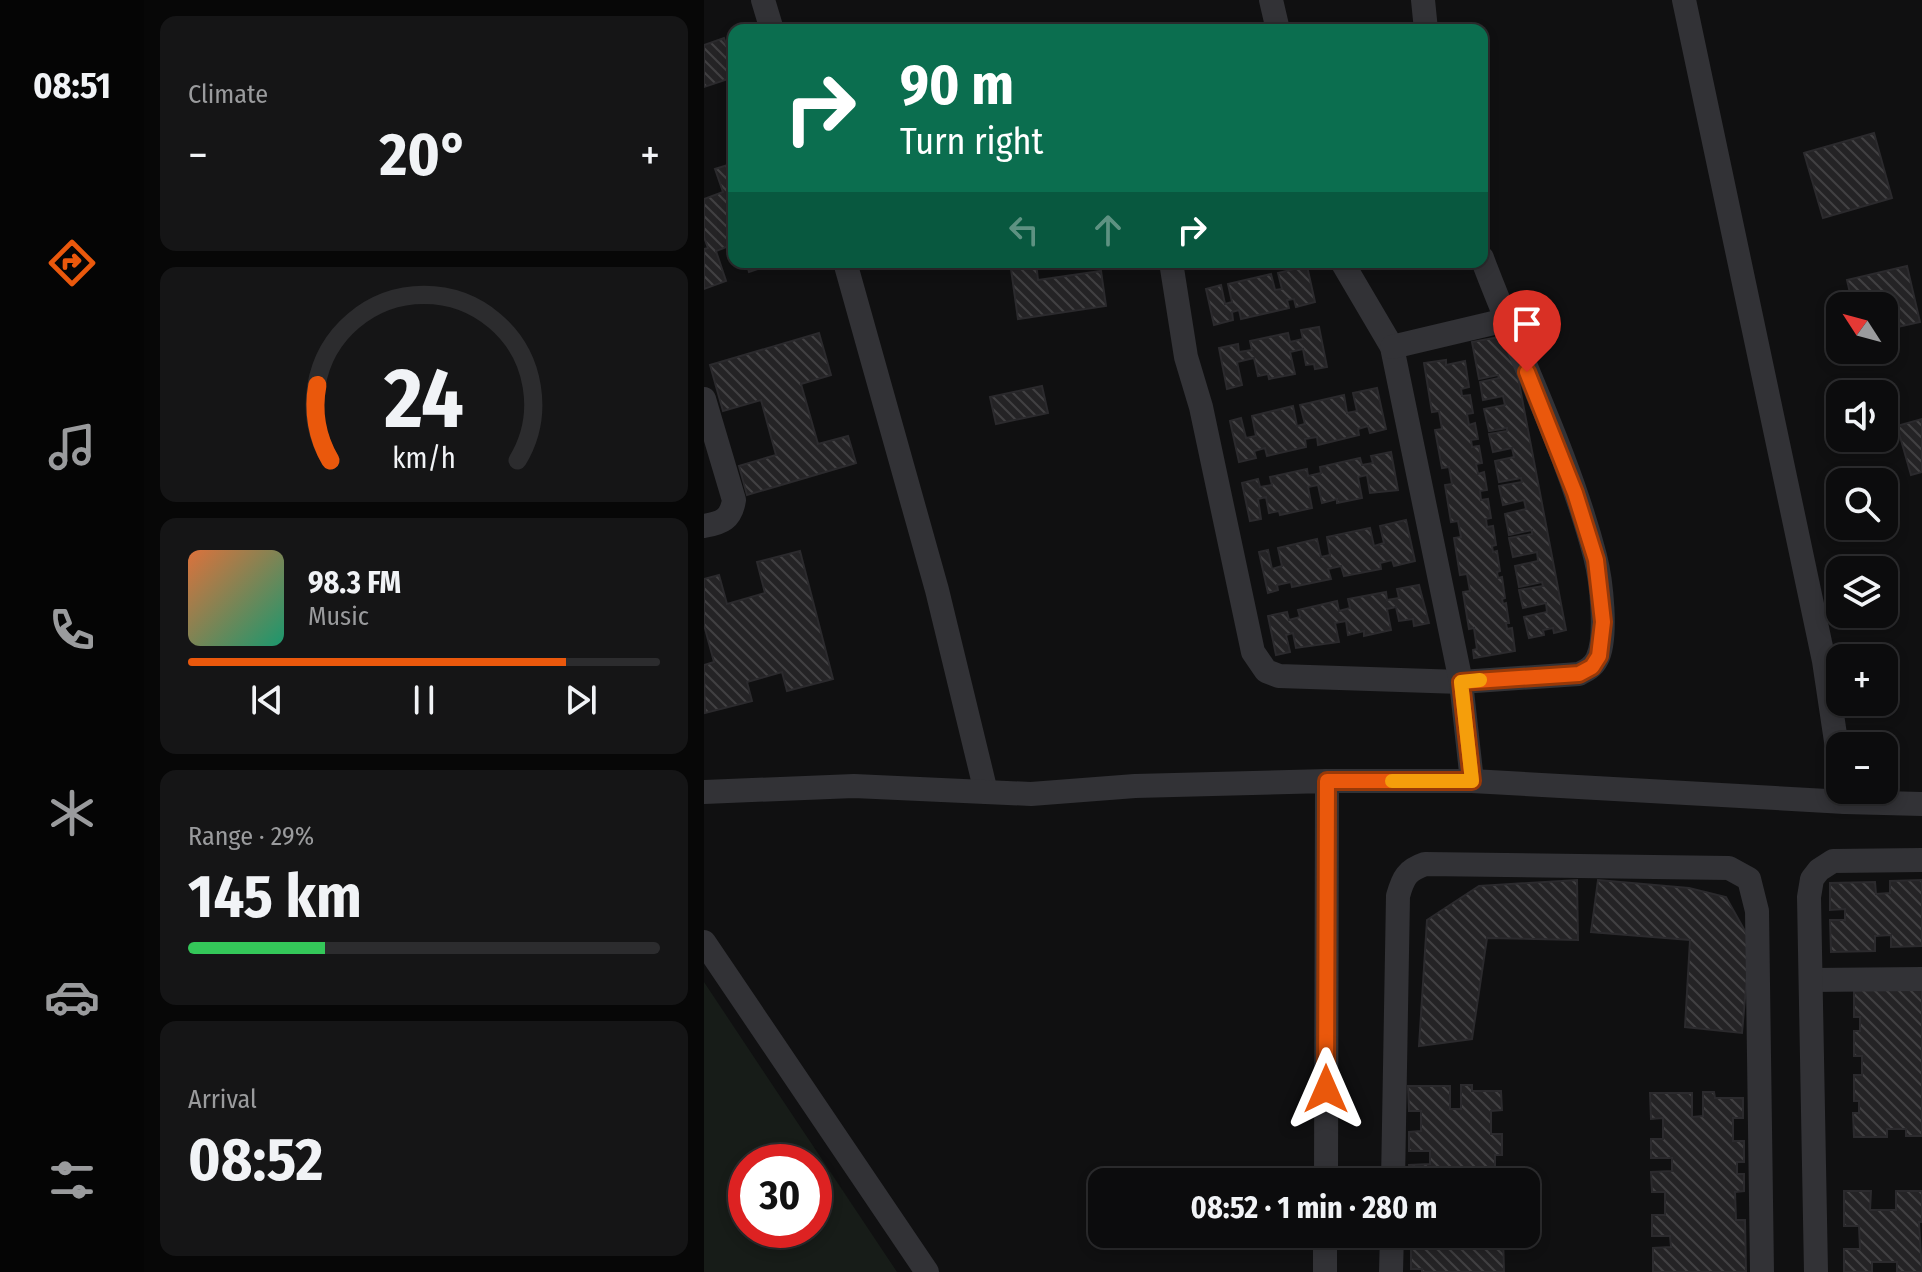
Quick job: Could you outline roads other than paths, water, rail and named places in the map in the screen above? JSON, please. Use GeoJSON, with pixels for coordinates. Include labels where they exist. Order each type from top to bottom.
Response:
{"type":"FeatureCollection","features":[{"type":"Feature","properties":{"kind":"street"},"geometry":{"type":"LineString","coordinates":[[763,0],[770,24]]}},
{"type":"Feature","properties":{"kind":"street"},"geometry":{"type":"LineString","coordinates":[[1271,0],[1277,24]]}},
{"type":"Feature","properties":{"kind":"street"},"geometry":{"type":"LineString","coordinates":[[1423,0],[1425,24]]}},
{"type":"Feature","properties":{"kind":"street"},"geometry":{"type":"LineString","coordinates":[[1684,0],[1824,661],[1835,732]]}},
{"type":"Feature","properties":{"kind":"street"},"geometry":{"type":"LineString","coordinates":[[847,268],[937,590],[986,792]]}},
{"type":"Feature","properties":{"kind":"street"},"geometry":{"type":"LineString","coordinates":[[1172,268],[1186,357],[1201,407],[1253,652],[1266,671],[1279,676],[1461,682],[1579,674],[1592,667],[1599,656],[1603,622],[1596,560],[1575,493],[1486,268]]}},
{"type":"Feature","properties":{"kind":"street"},"geometry":{"type":"LineString","coordinates":[[1346,268],[1392,347],[1461,682],[1472,781]]}},
{"type":"Feature","properties":{"kind":"street"},"geometry":{"type":"LineString","coordinates":[[1392,347],[1506,320]]}},
{"type":"Feature","properties":{"kind":"street"},"geometry":{"type":"LineString","coordinates":[[704,399],[734,500],[732,512],[723,523],[704,526]]}},
{"type":"Feature","properties":{"kind":"street"},"geometry":{"type":"LineString","coordinates":[[1326,1168],[1327,781]]}},
{"type":"Feature","properties":{"kind":"street"},"geometry":{"type":"LineString","coordinates":[[704,792],[854,786],[1031,794],[1135,786],[1472,781],[1826,795]]}},
{"type":"Feature","properties":{"kind":"street"},"geometry":{"type":"LineString","coordinates":[[1898,802],[1922,804]]}},
{"type":"Feature","properties":{"kind":"street"},"geometry":{"type":"LineString","coordinates":[[1816,1272],[1809,897],[1812,879],[1833,861],[1922,860]]}},
{"type":"Feature","properties":{"kind":"street"},"geometry":{"type":"LineString","coordinates":[[1393,1168],[1398,896],[1410,869],[1425,864],[1729,868],[1749,879],[1757,911],[1762,1272]]}},
{"type":"Feature","properties":{"kind":"street"},"geometry":{"type":"LineString","coordinates":[[704,942],[927,1272]]}},
{"type":"Feature","properties":{"kind":"street"},"geometry":{"type":"LineString","coordinates":[[1811,980],[1922,979]]}},
{"type":"Feature","properties":{"kind":"street"},"geometry":{"type":"LineString","coordinates":[[1325,1248],[1325,1272]]}},
{"type":"Feature","properties":{"kind":"street"},"geometry":{"type":"LineString","coordinates":[[1391,1272],[1392,1248]]}}]}
